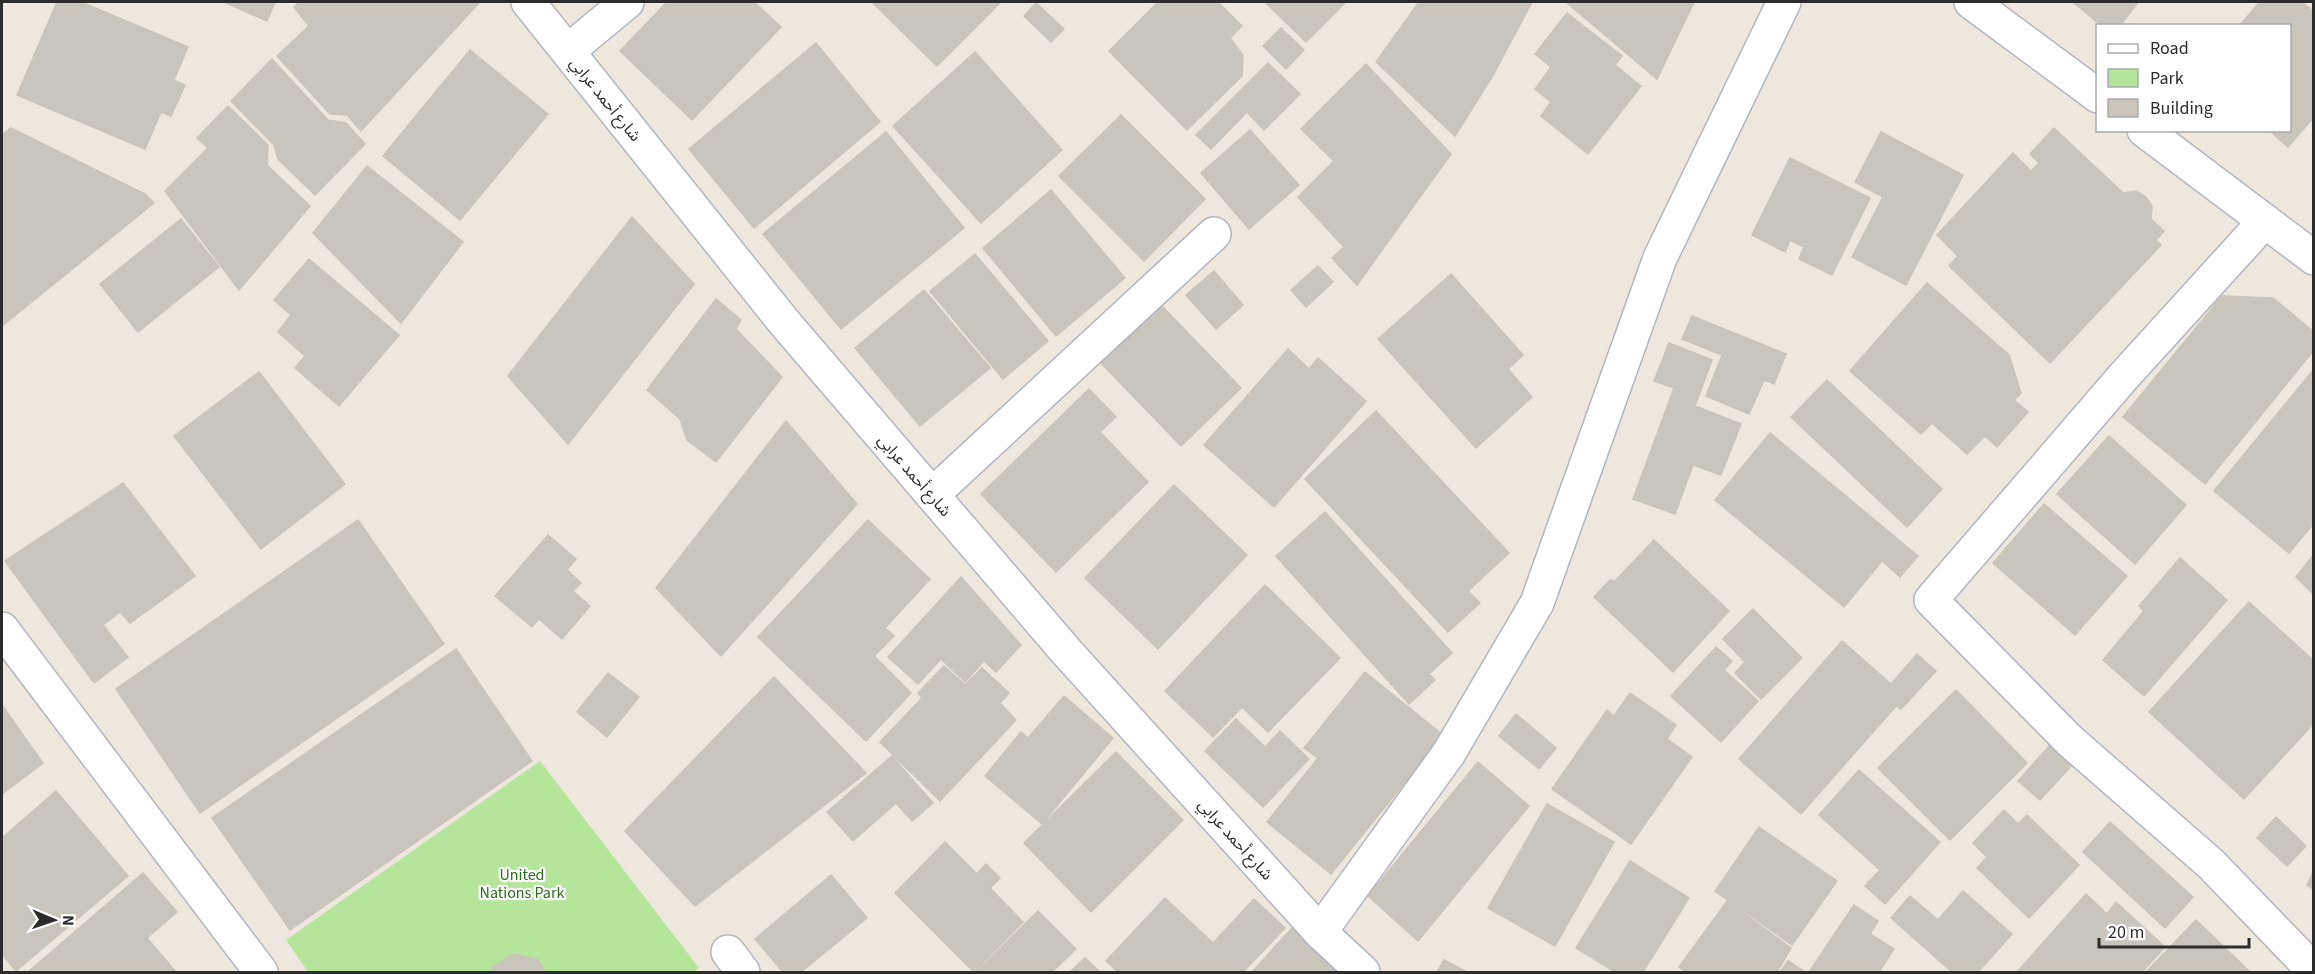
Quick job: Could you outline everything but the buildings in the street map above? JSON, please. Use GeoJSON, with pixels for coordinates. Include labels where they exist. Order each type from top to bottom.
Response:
{"type":"FeatureCollection","features":[{"type":"Feature","properties":{"kind":"street","name":"شارع أحمد عرابي"},"geometry":{"type":"LineString","coordinates":[[528,2],[784,322],[1065,650],[1320,932],[1363,972]]}},
{"type":"Feature","properties":{"kind":"street"},"geometry":{"type":"LineString","coordinates":[[568,51],[627,2]]}},
{"type":"Feature","properties":{"kind":"street"},"geometry":{"type":"LineString","coordinates":[[1320,932],[1449,753],[1537,603],[1660,258],[1784,2]]}},
{"type":"Feature","properties":{"kind":"street"},"geometry":{"type":"LineString","coordinates":[[1971,2],[2096,95]]}},
{"type":"Feature","properties":{"kind":"street"},"geometry":{"type":"LineString","coordinates":[[2147,132],[2313,258]]}},
{"type":"Feature","properties":{"kind":"street"},"geometry":{"type":"LineString","coordinates":[[2265,221],[2124,376],[1931,600],[2068,740],[2211,864],[2313,971]]}},
{"type":"Feature","properties":{"kind":"street"},"geometry":{"type":"LineString","coordinates":[[932,495],[1214,234]]}},
{"type":"Feature","properties":{"kind":"street"},"geometry":{"type":"LineString","coordinates":[[2,629],[261,972]]}},
{"type":"Feature","properties":{"kind":"green space","name":"United Nations Park"},"geometry":{"type":"Polygon","coordinates":[[[540,761],[699,968],[693,972],[308,972],[286,940],[540,761]]]}}]}
